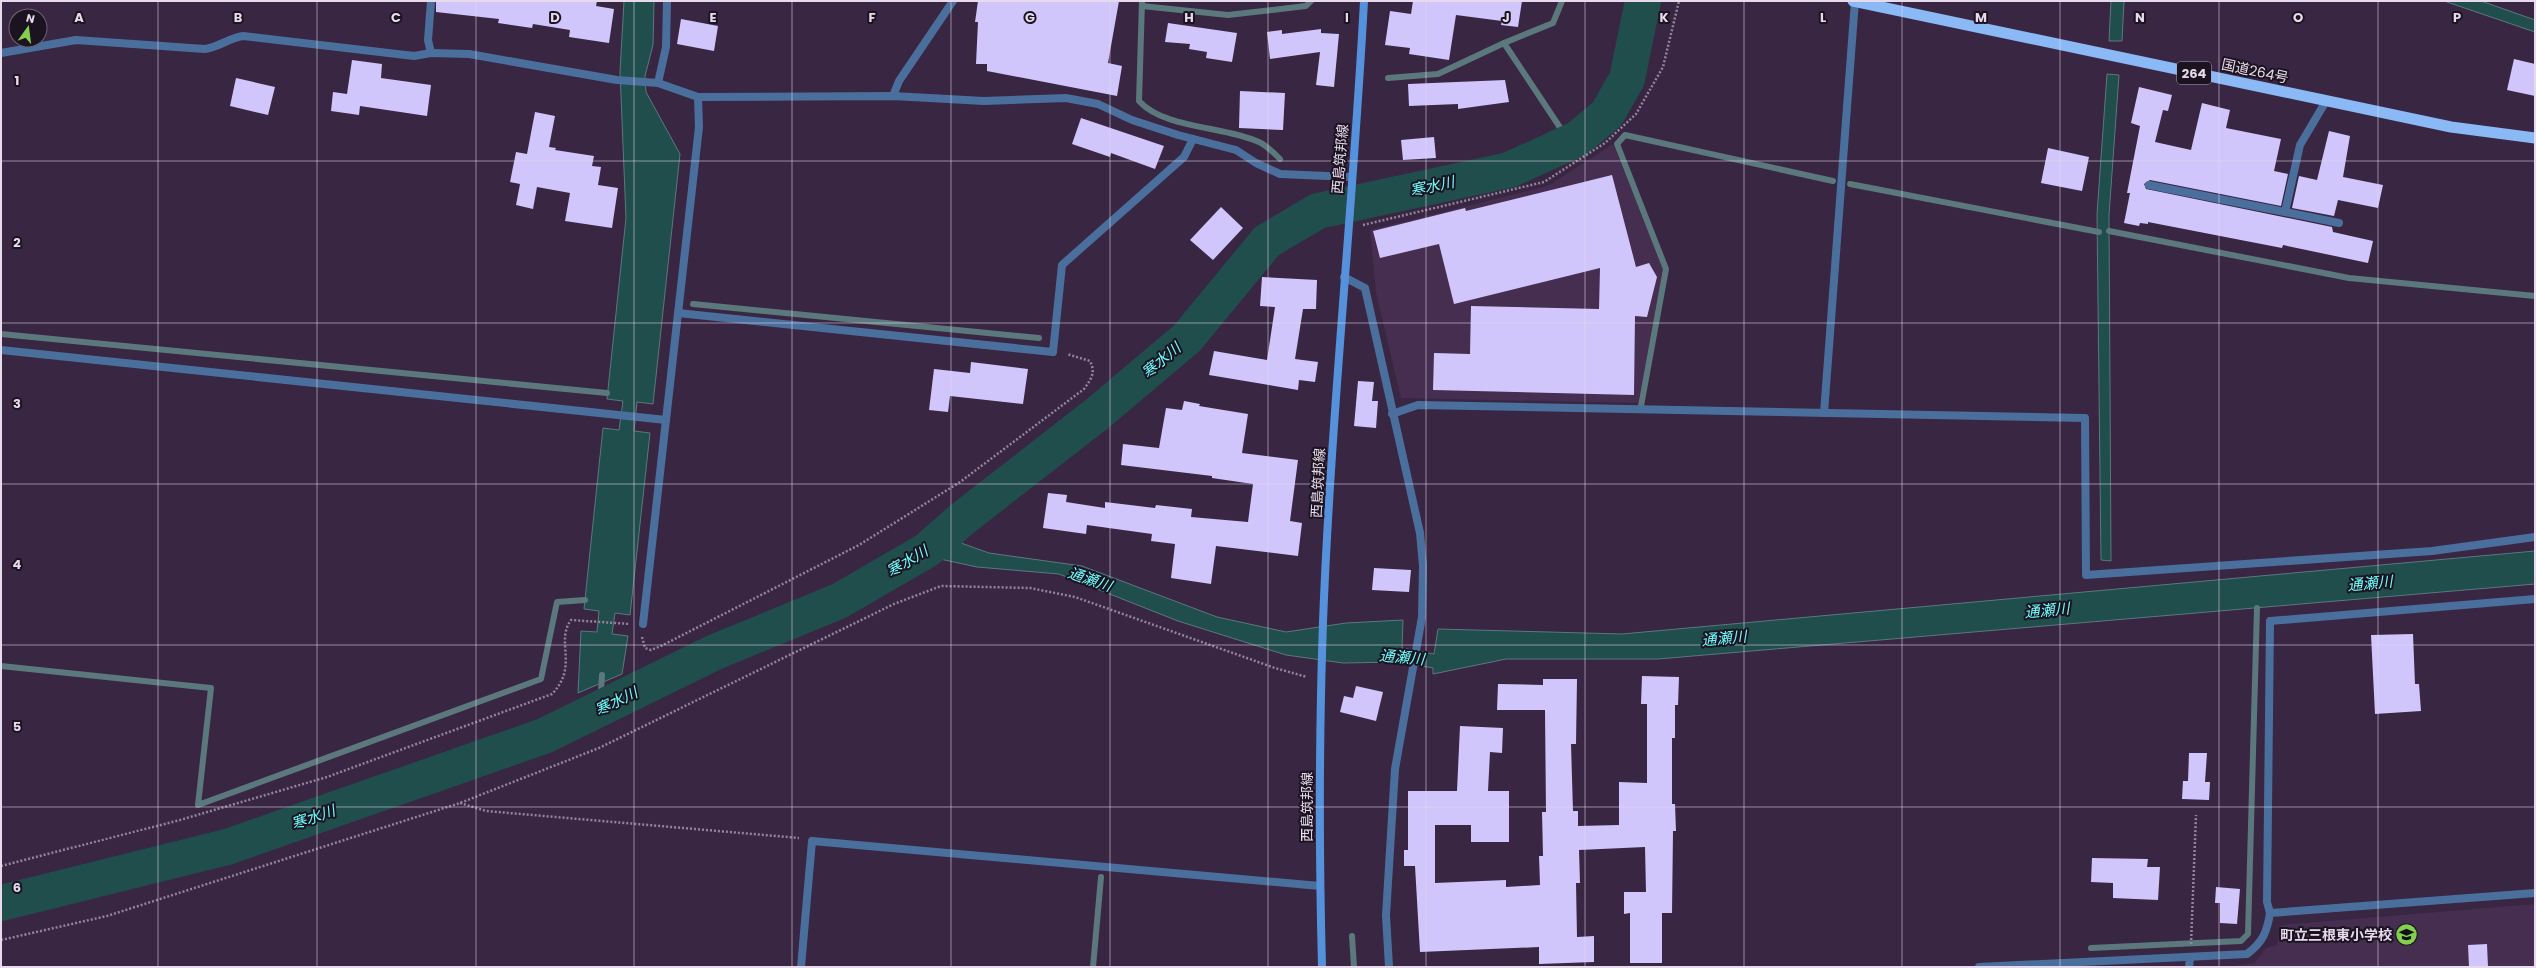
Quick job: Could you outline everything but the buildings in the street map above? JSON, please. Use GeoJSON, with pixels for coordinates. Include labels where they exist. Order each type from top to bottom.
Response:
{"type":"FeatureCollection","features":[{"type":"Feature","properties":{"kind":"highway","name":"国道264号"},"geometry":{"type":"LineString","coordinates":[[1855,1],[2451,127],[2535,138]]}},
{"type":"Feature","properties":{"kind":"main road","name":"西島筑邦線"},"geometry":{"type":"LineString","coordinates":[[1322,967],[1320,886],[1321,681],[1323,619],[1347,229],[1364,1]]}},
{"type":"Feature","properties":{"kind":"street"},"geometry":{"type":"LineString","coordinates":[[431,1],[428,40],[431,53]]}},
{"type":"Feature","properties":{"kind":"street"},"geometry":{"type":"LineString","coordinates":[[654,82],[666,47],[667,1]]}},
{"type":"Feature","properties":{"kind":"street"},"geometry":{"type":"LineString","coordinates":[[893,96],[899,81],[953,1]]}},
{"type":"Feature","properties":{"kind":"street"},"geometry":{"type":"LineString","coordinates":[[1824,414],[1855,1]]}},
{"type":"Feature","properties":{"kind":"street"},"geometry":{"type":"LineString","coordinates":[[1,52],[76,40],[205,49],[216,47],[230,38],[243,36],[414,56],[431,53],[469,54],[616,80],[654,82],[698,97],[893,96],[984,101],[1066,98],[1098,104],[1132,120],[1193,139],[1236,150],[1256,163],[1280,174],[1351,177]]}},
{"type":"Feature","properties":{"kind":"street"},"geometry":{"type":"LineString","coordinates":[[643,624],[699,127],[698,97]]}},
{"type":"Feature","properties":{"kind":"street"},"geometry":{"type":"LineString","coordinates":[[2285,212],[2300,145],[2326,101]]}},
{"type":"Feature","properties":{"kind":"street"},"geometry":{"type":"LineString","coordinates":[[678,313],[1053,352],[1062,265],[1184,157],[1193,139]]}},
{"type":"Feature","properties":{"kind":"street"},"geometry":{"type":"LineString","coordinates":[[2149,185],[2339,223]]}},
{"type":"Feature","properties":{"kind":"street"},"geometry":{"type":"LineString","coordinates":[[1344,276],[1364,288],[1420,534],[1423,566],[1422,617],[1418,648],[1395,769],[1386,915],[1389,967]]}},
{"type":"Feature","properties":{"kind":"street"},"geometry":{"type":"LineString","coordinates":[[1,350],[666,420]]}},
{"type":"Feature","properties":{"kind":"street"},"geometry":{"type":"LineString","coordinates":[[1392,414],[1418,405],[2085,418],[2086,575],[2432,551],[2535,537]]}},
{"type":"Feature","properties":{"kind":"street"},"geometry":{"type":"LineString","coordinates":[[1979,967],[2190,963],[2247,954],[2259,944],[2267,934],[2270,913],[2267,902],[2270,620],[2535,600]]}},
{"type":"Feature","properties":{"kind":"street"},"geometry":{"type":"LineString","coordinates":[[801,967],[812,841],[1320,886]]}},
{"type":"Feature","properties":{"kind":"street"},"geometry":{"type":"LineString","coordinates":[[2270,913],[2535,893]]}},
{"type":"Feature","properties":{"kind":"path"},"geometry":{"type":"LineString","coordinates":[[1347,229],[1544,182],[1605,143],[1636,114],[1663,68],[1679,1]]}},
{"type":"Feature","properties":{"kind":"path"},"geometry":{"type":"LineString","coordinates":[[643,624],[642,642],[645,648],[651,650],[661,646],[859,545],[960,482],[1084,389],[1092,378],[1094,369],[1090,361],[1079,356],[1053,352]]}},
{"type":"Feature","properties":{"kind":"path"},"geometry":{"type":"LineString","coordinates":[[1,940],[107,916],[460,803],[600,748],[894,604],[941,586],[1030,588],[1075,597],[1275,668],[1321,681]]}},
{"type":"Feature","properties":{"kind":"path"},"geometry":{"type":"LineString","coordinates":[[1,866],[180,820],[327,777],[552,694],[561,684],[566,670],[566,627],[571,620],[616,623]]}},
{"type":"Feature","properties":{"kind":"path"},"geometry":{"type":"LineString","coordinates":[[460,803],[486,811],[800,838],[812,841]]}},
{"type":"Feature","properties":{"kind":"path"},"geometry":{"type":"LineString","coordinates":[[2191,936],[2196,815]]}},
{"type":"Feature","properties":{"kind":"shaded area"},"geometry":{"type":"Polygon","coordinates":[[[1613,144],[1664,268],[1638,403],[1401,398],[1376,293],[1370,230],[1548,186],[1613,144]]]}},
{"type":"Feature","properties":{"kind":"shaded area","name":"町立三根東小学校"},"geometry":{"type":"Polygon","coordinates":[[[2535,904],[2535,967],[2226,967],[2254,963],[2266,948],[2277,945],[2281,925],[2535,904]]]}},
{"type":"Feature","properties":{"kind":"water"},"geometry":{"type":"Polygon","coordinates":[[[624,1],[654,1],[653,45],[645,76],[646,92],[680,154],[653,404],[637,402],[634,431],[650,433],[630,615],[615,613],[612,634],[628,636],[622,674],[578,693],[581,631],[597,632],[599,611],[584,609],[603,428],[619,430],[623,401],[607,399],[626,218],[620,72],[624,1]]]}},
{"type":"Feature","properties":{"kind":"water"},"geometry":{"type":"Polygon","coordinates":[[[2111,1],[2124,1],[2122,41],[2109,41],[2111,1]]]}},
{"type":"Feature","properties":{"kind":"water"},"geometry":{"type":"Polygon","coordinates":[[[2444,1],[2481,1],[2535,20],[2535,32],[2444,1]]]}},
{"type":"Feature","properties":{"kind":"water"},"geometry":{"type":"Polygon","coordinates":[[[2107,74],[2119,75],[2109,215],[2111,561],[2101,560],[2097,214],[2107,74]]]}},
{"type":"Feature","properties":{"kind":"water","name":"通瀬川"},"geometry":{"type":"Polygon","coordinates":[[[961,543],[989,553],[1082,566],[1217,617],[1286,632],[1346,623],[1403,620],[1402,648],[1434,654],[1438,629],[1622,634],[2535,551],[2535,584],[1658,659],[1506,659],[1433,674],[1433,668],[1399,662],[1343,663],[1286,655],[1178,621],[1059,574],[977,567],[940,559],[961,543]]]}},
{"type":"Feature","properties":{"kind":"waterway"},"geometry":{"type":"LineString","coordinates":[[1142,1],[1139,101],[1150,110],[1164,117],[1179,122],[1245,137],[1259,142],[1280,159]]}},
{"type":"Feature","properties":{"kind":"waterway"},"geometry":{"type":"LineString","coordinates":[[1142,6],[1228,15],[1306,6],[1311,1]]}},
{"type":"Feature","properties":{"kind":"waterway"},"geometry":{"type":"LineString","coordinates":[[1562,1],[1553,23],[1504,43],[1565,135],[1577,139]]}},
{"type":"Feature","properties":{"kind":"waterway","name":"寒水川"},"geometry":{"type":"LineString","coordinates":[[1,903],[227,847],[544,736],[715,652],[839,601],[927,550],[962,519],[1097,414],[1187,338],[1267,241],[1318,211],[1509,170],[1577,139],[1607,114],[1627,79],[1643,1]]}},
{"type":"Feature","properties":{"kind":"waterway"},"geometry":{"type":"LineString","coordinates":[[1388,78],[1438,74],[1504,43]]}},
{"type":"Feature","properties":{"kind":"waterway"},"geometry":{"type":"LineString","coordinates":[[1641,406],[1666,269],[1617,144],[1625,135],[1833,181]]}},
{"type":"Feature","properties":{"kind":"waterway"},"geometry":{"type":"LineString","coordinates":[[1850,184],[2099,232]]}},
{"type":"Feature","properties":{"kind":"waterway"},"geometry":{"type":"LineString","coordinates":[[2109,231],[2349,278],[2535,296]]}},
{"type":"Feature","properties":{"kind":"waterway"},"geometry":{"type":"LineString","coordinates":[[693,304],[1039,338]]}},
{"type":"Feature","properties":{"kind":"waterway"},"geometry":{"type":"LineString","coordinates":[[1,334],[607,393]]}},
{"type":"Feature","properties":{"kind":"waterway"},"geometry":{"type":"LineString","coordinates":[[1,666],[211,688],[198,805],[541,679],[557,602],[585,600]]}},
{"type":"Feature","properties":{"kind":"waterway"},"geometry":{"type":"LineString","coordinates":[[2091,948],[2241,941],[2248,934],[2257,608]]}},
{"type":"Feature","properties":{"kind":"waterway"},"geometry":{"type":"LineString","coordinates":[[600,709],[602,675]]}},
{"type":"Feature","properties":{"kind":"waterway"},"geometry":{"type":"LineString","coordinates":[[1093,967],[1101,877]]}},
{"type":"Feature","properties":{"kind":"waterway"},"geometry":{"type":"LineString","coordinates":[[1352,936],[1354,967]]}},
{"type":"Feature","properties":{"kind":"place","name":"町立三根東小学校"},"geometry":{"type":"Point","coordinates":[2407,935]}}]}
